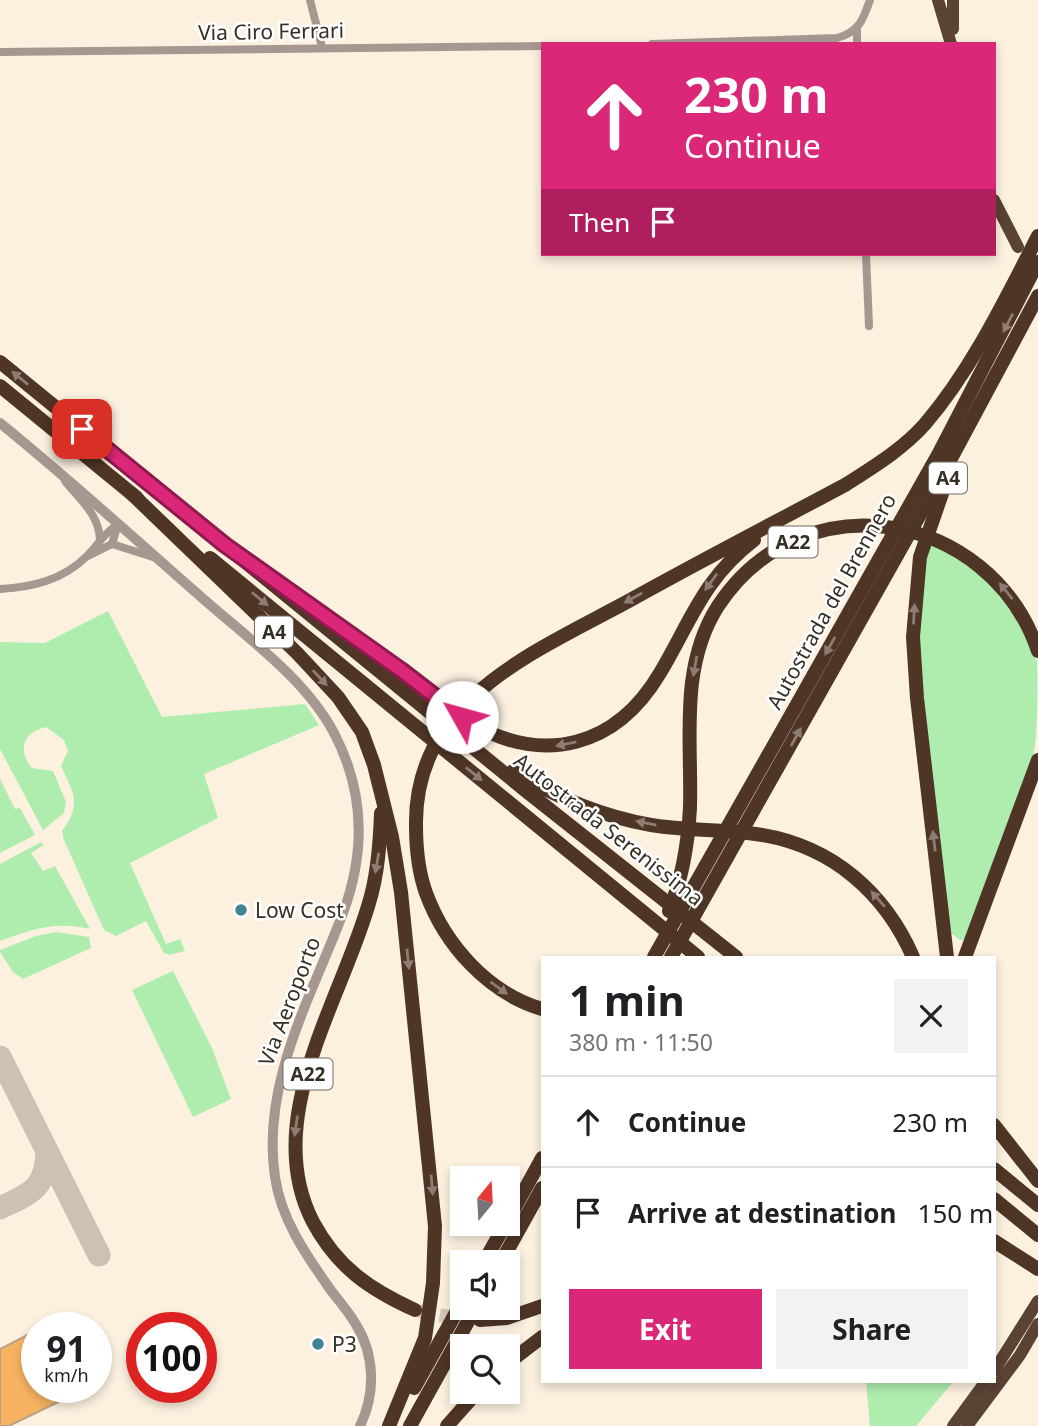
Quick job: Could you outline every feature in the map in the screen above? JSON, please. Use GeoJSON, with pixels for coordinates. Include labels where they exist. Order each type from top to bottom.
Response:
{"type":"FeatureCollection","features":[{"type":"Feature","properties":{"kind":"highway"},"geometry":{"type":"LineString","coordinates":[[938,0],[952,42]]}},
{"type":"Feature","properties":{"kind":"highway"},"geometry":{"type":"LineString","coordinates":[[953,0],[953,42]]}},
{"type":"Feature","properties":{"kind":"highway"},"geometry":{"type":"LineString","coordinates":[[996,204],[1018,247]]}},
{"type":"Feature","properties":{"kind":"highway"},"geometry":{"type":"LineString","coordinates":[[541,1009],[507,993],[485,977],[444,931],[422,884],[416,850],[416,812],[421,777],[447,724],[473,696],[528,654],[845,485],[889,456],[924,425],[962,374],[1038,236]]}},
{"type":"Feature","properties":{"kind":"highway","name":"Autostrada del Brennero"},"geometry":{"type":"LineString","coordinates":[[744,821],[763,796],[894,548],[1038,262]]}},
{"type":"Feature","properties":{"kind":"highway","name":"Autostrada del Brennero"},"geometry":{"type":"LineString","coordinates":[[906,525],[969,426],[1038,296]]}},
{"type":"Feature","properties":{"kind":"highway","name":"Autostrada Serenissima"},"geometry":{"type":"LineString","coordinates":[[0,362],[735,956]]}},
{"type":"Feature","properties":{"kind":"highway","name":"Autostrada Serenissima"},"geometry":{"type":"LineString","coordinates":[[0,386],[697,956]]}},
{"type":"Feature","properties":{"kind":"highway","name":"A4"},"geometry":{"type":"LineString","coordinates":[[947,956],[915,670],[914,619],[920,558],[928,530],[969,426]]}},
{"type":"Feature","properties":{"kind":"highway","name":"A4"},"geometry":{"type":"LineString","coordinates":[[131,493],[297,653],[338,697],[362,732],[382,794]]}},
{"type":"Feature","properties":{"kind":"highway"},"geometry":{"type":"LineString","coordinates":[[225,545],[401,670],[462,717],[518,743],[545,747],[590,738],[626,717],[659,675],[702,594],[718,572],[733,556],[779,520]]}},
{"type":"Feature","properties":{"kind":"highway","name":"A22"},"geometry":{"type":"LineString","coordinates":[[664,953],[686,855],[690,805],[688,743],[691,686],[703,637],[720,604],[737,584],[769,556],[794,542],[838,529],[865,526],[900,528],[941,541],[972,559],[1005,589],[1023,616],[1038,651]]}},
{"type":"Feature","properties":{"kind":"highway","name":"Autostrada del Brennero"},"geometry":{"type":"LineString","coordinates":[[664,953],[695,909],[894,548]]}},
{"type":"Feature","properties":{"kind":"highway"},"geometry":{"type":"LineString","coordinates":[[463,739],[537,786],[576,806],[651,825],[762,835],[815,853],[856,878],[874,894],[897,925],[912,956]]}},
{"type":"Feature","properties":{"kind":"highway"},"geometry":{"type":"LineString","coordinates":[[965,956],[1038,760]]}},
{"type":"Feature","properties":{"kind":"highway"},"geometry":{"type":"LineString","coordinates":[[382,794],[401,892],[433,1193],[435,1258],[431,1309],[425,1338],[391,1426]]}},
{"type":"Feature","properties":{"kind":"highway","name":"A22"},"geometry":{"type":"LineString","coordinates":[[382,794],[379,851],[370,902],[309,1068],[297,1113],[295,1163],[303,1202],[323,1240],[348,1270],[381,1295],[415,1310]]}},
{"type":"Feature","properties":{"kind":"highway"},"geometry":{"type":"LineString","coordinates":[[664,953],[695,909],[731,844]]}},
{"type":"Feature","properties":{"kind":"highway"},"geometry":{"type":"LineString","coordinates":[[996,1128],[1038,1181]]}},
{"type":"Feature","properties":{"kind":"highway"},"geometry":{"type":"LineString","coordinates":[[520,1198],[541,1159]]}},
{"type":"Feature","properties":{"kind":"highway"},"geometry":{"type":"LineString","coordinates":[[996,1171],[1038,1205]]}},
{"type":"Feature","properties":{"kind":"highway"},"geometry":{"type":"LineString","coordinates":[[508,1250],[541,1190]]}},
{"type":"Feature","properties":{"kind":"highway"},"geometry":{"type":"LineString","coordinates":[[996,1201],[1038,1235]]}},
{"type":"Feature","properties":{"kind":"highway"},"geometry":{"type":"LineString","coordinates":[[996,1242],[1038,1269]]}},
{"type":"Feature","properties":{"kind":"highway"},"geometry":{"type":"LineString","coordinates":[[996,1368],[1038,1301]]}},
{"type":"Feature","properties":{"kind":"highway"},"geometry":{"type":"LineString","coordinates":[[520,1314],[541,1306]]}},
{"type":"Feature","properties":{"kind":"highway"},"geometry":{"type":"LineString","coordinates":[[391,1426],[442,1339],[460,1320]]}},
{"type":"Feature","properties":{"kind":"highway"},"geometry":{"type":"LineString","coordinates":[[410,1426],[466,1320]]}},
{"type":"Feature","properties":{"kind":"highway"},"geometry":{"type":"LineString","coordinates":[[967,1426],[1020,1355],[1038,1324]]}},
{"type":"Feature","properties":{"kind":"highway"},"geometry":{"type":"LineString","coordinates":[[520,1354],[541,1338]]}},
{"type":"Feature","properties":{"kind":"highway"},"geometry":{"type":"LineString","coordinates":[[953,1426],[985,1383]]}},
{"type":"Feature","properties":{"kind":"highway"},"geometry":{"type":"LineString","coordinates":[[447,1426],[466,1404]]}},
{"type":"Feature","properties":{"kind":"street"},"geometry":{"type":"LineString","coordinates":[[310,0],[322,47]]}},
{"type":"Feature","properties":{"kind":"street"},"geometry":{"type":"LineString","coordinates":[[857,42],[857,30],[870,0]]}},
{"type":"Feature","properties":{"kind":"street"},"geometry":{"type":"LineString","coordinates":[[733,42],[837,38],[857,30]]}},
{"type":"Feature","properties":{"kind":"street","name":"Via Ciro Ferrari"},"geometry":{"type":"LineString","coordinates":[[0,52],[541,46]]}},
{"type":"Feature","properties":{"kind":"street"},"geometry":{"type":"LineString","coordinates":[[866,256],[869,326]]}},
{"type":"Feature","properties":{"kind":"street","name":"Via Aeroporto"},"geometry":{"type":"LineString","coordinates":[[0,423],[55,468],[301,688],[333,732],[347,763],[356,797],[361,838],[354,884],[279,1079],[272,1115],[271,1147],[285,1215],[305,1252],[354,1321],[366,1347],[372,1377],[368,1406],[360,1426]]}},
{"type":"Feature","properties":{"kind":"street"},"geometry":{"type":"LineString","coordinates":[[55,468],[94,514],[100,540]]}},
{"type":"Feature","properties":{"kind":"street"},"geometry":{"type":"LineString","coordinates":[[88,555],[118,524]]}},
{"type":"Feature","properties":{"kind":"street"},"geometry":{"type":"LineString","coordinates":[[112,544],[118,524]]}},
{"type":"Feature","properties":{"kind":"street"},"geometry":{"type":"LineString","coordinates":[[0,589],[31,587],[53,579],[88,555],[112,544],[125,546],[158,559]]}},
{"type":"Feature","properties":{"kind":"green space"},"geometry":{"type":"Polygon","coordinates":[[[931,542],[966,563],[997,590],[1021,624],[1037,662],[1036,726],[1032,763],[965,939],[960,940],[951,933],[918,673],[921,581],[931,542]]]}},
{"type":"Feature","properties":{"kind":"green space"},"geometry":{"type":"Polygon","coordinates":[[[108,611],[162,717],[305,704],[319,725],[204,774],[218,818],[130,863],[166,944],[180,939],[185,951],[170,955],[164,953],[146,921],[116,936],[104,930],[62,831],[74,806],[72,792],[61,766],[68,751],[64,740],[46,727],[32,733],[25,743],[27,761],[32,768],[53,771],[66,802],[64,813],[43,830],[0,749],[0,642],[45,643],[108,611]]]}},
{"type":"Feature","properties":{"kind":"green space"},"geometry":{"type":"Polygon","coordinates":[[[0,779],[15,809],[20,808],[35,835],[0,853],[0,779]]]}},
{"type":"Feature","properties":{"kind":"green space"},"geometry":{"type":"Polygon","coordinates":[[[41,842],[44,845],[31,853],[43,871],[55,866],[90,929],[55,926],[0,941],[0,864],[41,842]]]}},
{"type":"Feature","properties":{"kind":"green space"},"geometry":{"type":"Polygon","coordinates":[[[56,932],[89,937],[91,948],[23,979],[13,972],[0,952],[36,936],[56,932]]]}},
{"type":"Feature","properties":{"kind":"green space"},"geometry":{"type":"Polygon","coordinates":[[[173,971],[212,1048],[231,1099],[193,1117],[132,990],[173,971]]]}},
{"type":"Feature","properties":{"kind":"green space"},"geometry":{"type":"Polygon","coordinates":[[[866,1383],[952,1383],[916,1426],[870,1426],[866,1383]]]}},
{"type":"Feature","properties":{"kind":"building"},"geometry":{"type":"Polygon","coordinates":[[[21,1338],[21,1403],[56,1403],[9,1426],[0,1426],[0,1349],[21,1338]]]}},
{"type":"Feature","properties":{"kind":"taxiway"},"geometry":{"type":"LineString","coordinates":[[0,1057],[99,1255]]}},
{"type":"Feature","properties":{"kind":"taxiway"},"geometry":{"type":"LineString","coordinates":[[0,1208],[28,1193],[40,1182],[44,1174],[47,1151]]}},
{"type":"Feature","properties":{"kind":"tunnel"},"geometry":{"type":"LineString","coordinates":[[419,1311],[450,1317]]}},
{"type":"Feature","properties":{"kind":"place","name":"Low Cost"},"geometry":{"type":"Point","coordinates":[241,910]}},
{"type":"Feature","properties":{"kind":"place","name":"P3"},"geometry":{"type":"Point","coordinates":[318,1344]}},
{"type":"Feature","properties":{"kind":"route"},"geometry":{"type":"LineString","coordinates":[[82,429],[225,545],[401,670],[462,717]]}}]}
